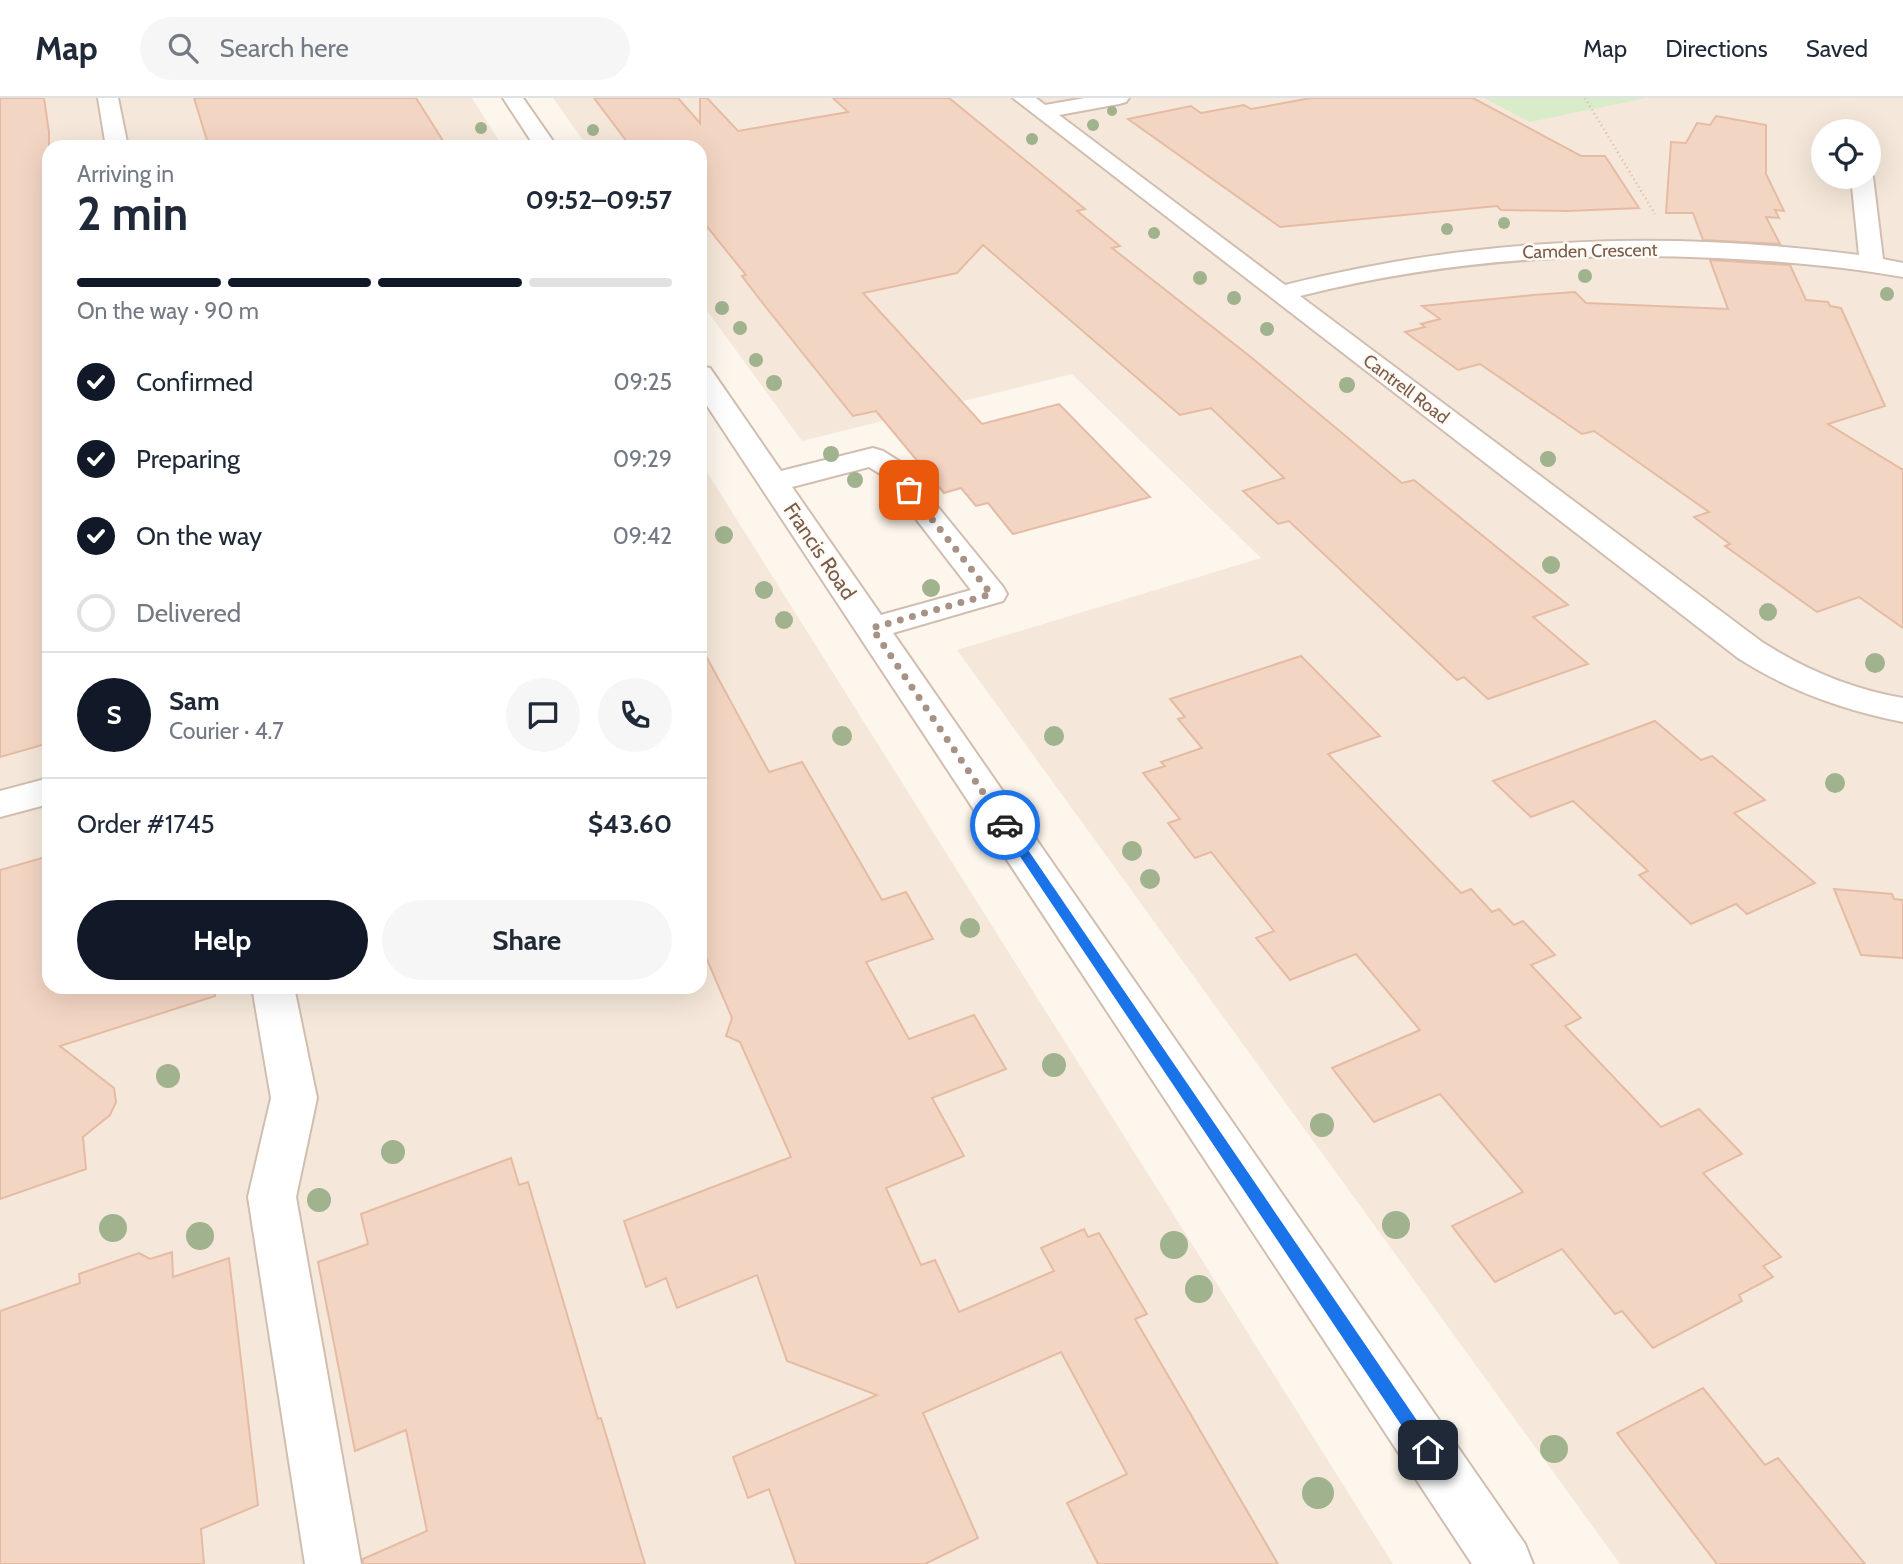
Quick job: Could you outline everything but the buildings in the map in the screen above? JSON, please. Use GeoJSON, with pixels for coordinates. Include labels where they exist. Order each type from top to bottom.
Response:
{"type":"FeatureCollection","features":[{"type":"Feature","properties":{"kind":"street"},"geometry":{"type":"LineString","coordinates":[[108,98],[116,140]]}},
{"type":"Feature","properties":{"kind":"street"},"geometry":{"type":"LineString","coordinates":[[513,98],[541,140]]}},
{"type":"Feature","properties":{"kind":"street"},"geometry":{"type":"LineString","coordinates":[[1032,105],[1119,98]]}},
{"type":"Feature","properties":{"kind":"street","name":"Cantrell Road"},"geometry":{"type":"LineString","coordinates":[[1032,105],[1723,630],[1791,676],[1840,696],[1903,710]]}},
{"type":"Feature","properties":{"kind":"street"},"geometry":{"type":"LineString","coordinates":[[1862,189],[1872,265]]}},
{"type":"Feature","properties":{"kind":"street","name":"Camden Crescent"},"geometry":{"type":"LineString","coordinates":[[1280,294],[1396,268],[1478,256],[1584,249],[1677,249],[1792,256],[1903,270]]}},
{"type":"Feature","properties":{"kind":"street","name":"Francis Road"},"geometry":{"type":"LineString","coordinates":[[707,384],[1505,1564]]}},
{"type":"Feature","properties":{"kind":"street"},"geometry":{"type":"LineString","coordinates":[[774,482],[873,457],[882,460],[991,594],[872,628]]}},
{"type":"Feature","properties":{"kind":"street"},"geometry":{"type":"LineString","coordinates":[[0,804],[42,793]]}},
{"type":"Feature","properties":{"kind":"street"},"geometry":{"type":"LineString","coordinates":[[274,994],[293,1098],[272,1198],[333,1564]]}},
{"type":"Feature","properties":{"kind":"path"},"geometry":{"type":"LineString","coordinates":[[1585,98],[1677,249]]}},
{"type":"Feature","properties":{"kind":"shaded area"},"geometry":{"type":"Polygon","coordinates":[[[0,98],[472,98],[499,140],[42,140],[42,994],[707,994],[707,472],[1393,1564],[0,1564],[0,98]]]}},
{"type":"Feature","properties":{"kind":"shaded area"},"geometry":{"type":"Polygon","coordinates":[[[553,98],[1903,98],[1903,1564],[1620,1564],[957,650],[1261,558],[1072,374],[802,441],[707,311],[707,140],[583,140],[553,98]]]}},
{"type":"Feature","properties":{"kind":"green space"},"geometry":{"type":"Polygon","coordinates":[[[1484,98],[1646,98],[1530,122],[1484,98]]]}},
{"type":"Feature","properties":{"kind":"way so far"},"geometry":{"type":"LineString","coordinates":[[909,490],[991,594],[872,628],[1005,825]]}},
{"type":"Feature","properties":{"kind":"route"},"geometry":{"type":"LineString","coordinates":[[1005,825],[1428,1450]]}}]}
